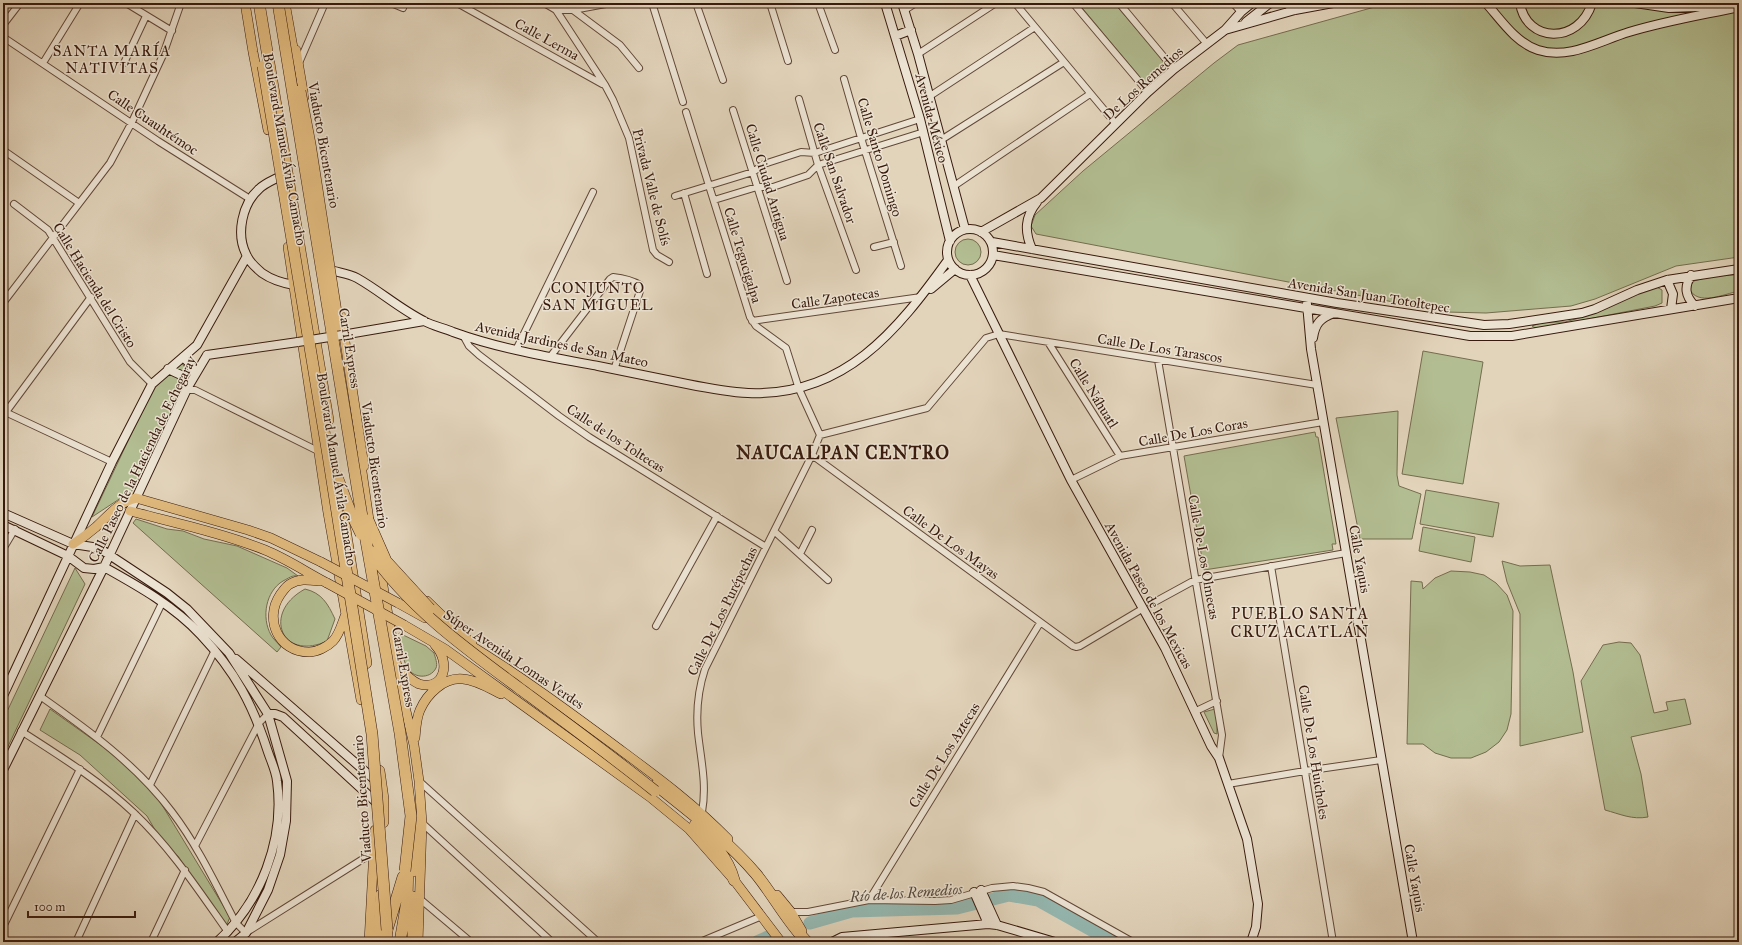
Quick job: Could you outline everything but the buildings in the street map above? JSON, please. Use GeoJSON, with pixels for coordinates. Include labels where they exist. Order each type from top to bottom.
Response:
{"type":"FeatureCollection","features":[{"type":"Feature","properties":{"kind":"highway","name":"Viaducto Bicentenario"},"geometry":{"type":"LineString","coordinates":[[252,3],[323,453],[372,734],[387,930],[386,942]]}},
{"type":"Feature","properties":{"kind":"highway","name":"Boulevard Manuel Ávila Camacho"},"geometry":{"type":"LineString","coordinates":[[259,3],[362,631],[383,799],[378,942]]}},
{"type":"Feature","properties":{"kind":"highway","name":"Boulevard Manuel Ávila Camacho"},"geometry":{"type":"LineString","coordinates":[[273,3],[360,524],[380,630],[405,791],[408,875],[407,901],[400,942]]}},
{"type":"Feature","properties":{"kind":"highway","name":"Carril Express"},"geometry":{"type":"LineString","coordinates":[[278,3],[364,529],[416,819]]}},
{"type":"Feature","properties":{"kind":"highway","name":"Viaducto Bicentenario"},"geometry":{"type":"LineString","coordinates":[[284,3],[310,144],[405,739],[416,819],[405,871],[387,930]]}},
{"type":"Feature","properties":{"kind":"highway"},"geometry":{"type":"LineString","coordinates":[[275,166],[282,144]]}},
{"type":"Feature","properties":{"kind":"highway"},"geometry":{"type":"LineString","coordinates":[[310,223],[319,173]]}},
{"type":"Feature","properties":{"kind":"highway"},"geometry":{"type":"LineString","coordinates":[[323,453],[368,548],[385,573],[400,590],[428,617],[488,665],[700,820],[731,847],[757,875],[797,932],[808,942]]}},
{"type":"Feature","properties":{"kind":"highway"},"geometry":{"type":"LineString","coordinates":[[370,523],[386,561],[447,627],[655,788],[718,848],[731,869],[734,880]]}},
{"type":"Feature","properties":{"kind":"highway"},"geometry":{"type":"LineString","coordinates":[[412,942],[416,819]]}},
{"type":"Feature","properties":{"kind":"main road","name":"Boulevard Manuel Ávila Camacho"},"geometry":{"type":"LineString","coordinates":[[245,3],[275,166],[323,453],[345,616],[375,780],[377,803],[369,942]]}},
{"type":"Feature","properties":{"kind":"main road","name":"Boulevard Manuel Ávila Camacho"},"geometry":{"type":"LineString","coordinates":[[288,3],[319,173],[364,461],[370,523],[397,666],[414,745],[419,781],[416,819],[420,899],[418,942]]}},
{"type":"Feature","properties":{"kind":"main road","name":"Avenida México"},"geometry":{"type":"LineString","coordinates":[[885,3],[924,132],[950,241]]}},
{"type":"Feature","properties":{"kind":"main road"},"geometry":{"type":"LineString","coordinates":[[1225,30],[1241,12],[1253,3],[1259,17],[1270,3]]}},
{"type":"Feature","properties":{"kind":"main road"},"geometry":{"type":"LineString","coordinates":[[1285,3],[1294,10]]}},
{"type":"Feature","properties":{"kind":"main road","name":"De Los Remedios"},"geometry":{"type":"LineString","coordinates":[[986,236],[994,226],[1041,198],[1148,92],[1174,69],[1225,30],[1259,17],[1333,3]]}},
{"type":"Feature","properties":{"kind":"main road"},"geometry":{"type":"LineString","coordinates":[[1486,3],[1513,34],[1524,43],[1536,50],[1550,53],[1563,53],[1582,49],[1629,32],[1739,6]]}},
{"type":"Feature","properties":{"kind":"main road"},"geometry":{"type":"LineString","coordinates":[[1520,3],[1526,19],[1536,28],[1547,33],[1559,34],[1571,30],[1581,23],[1589,13],[1592,3]]}},
{"type":"Feature","properties":{"kind":"main road"},"geometry":{"type":"LineString","coordinates":[[1634,3],[1669,8],[1739,6]]}},
{"type":"Feature","properties":{"kind":"main road","name":"Avenida México"},"geometry":{"type":"LineString","coordinates":[[904,7],[930,96],[965,229]]}},
{"type":"Feature","properties":{"kind":"main road"},"geometry":{"type":"LineString","coordinates":[[895,36],[911,30]]}},
{"type":"Feature","properties":{"kind":"main road"},"geometry":{"type":"LineString","coordinates":[[277,178],[258,190],[250,199],[242,220],[242,241],[247,256],[254,266],[267,276],[294,286]]}},
{"type":"Feature","properties":{"kind":"main road"},"geometry":{"type":"LineString","coordinates":[[1032,249],[1026,232],[1026,224],[1028,215],[1041,198]]}},
{"type":"Feature","properties":{"kind":"main road"},"geometry":{"type":"LineString","coordinates":[[965,229],[975,229],[986,236],[993,255],[990,263],[985,269],[970,275],[955,269],[948,260],[947,253],[950,241],[956,233],[965,229]]}},
{"type":"Feature","properties":{"kind":"main road","name":"Avenida San Juan Totoltepec"},"geometry":{"type":"LineString","coordinates":[[986,236],[1032,249],[1306,298],[1447,321],[1484,325],[1509,324],[1582,313],[1595,309],[1637,290],[1667,280],[1691,275],[1739,269]]}},
{"type":"Feature","properties":{"kind":"main road","name":"Avenida San Juan Totoltepec"},"geometry":{"type":"LineString","coordinates":[[993,255],[1470,336],[1512,336],[1739,298]]}},
{"type":"Feature","properties":{"kind":"main road","name":"Calle Paseo de la Hacienda de Echegaray"},"geometry":{"type":"LineString","coordinates":[[3,696],[6,681],[68,556],[112,462],[152,384],[197,345],[247,256]]}},
{"type":"Feature","properties":{"kind":"main road"},"geometry":{"type":"LineString","coordinates":[[922,297],[948,260]]}},
{"type":"Feature","properties":{"kind":"main road"},"geometry":{"type":"LineString","coordinates":[[922,297],[955,269]]}},
{"type":"Feature","properties":{"kind":"main road","name":"Avenida Jardines de San Mateo"},"geometry":{"type":"LineString","coordinates":[[334,271],[357,278],[424,321],[463,335],[516,350],[614,370],[722,390],[749,393],[800,389],[821,382],[843,371],[866,356],[885,338],[922,297]]}},
{"type":"Feature","properties":{"kind":"main road","name":"Avenida Paseo de los Mexicas"},"geometry":{"type":"LineString","coordinates":[[970,275],[1071,480],[1165,648],[1196,711],[1211,746],[1219,758],[1244,829],[1258,904],[1256,927],[1251,942]]}},
{"type":"Feature","properties":{"kind":"main road"},"geometry":{"type":"LineString","coordinates":[[1691,275],[1686,288],[1687,295],[1695,306]]}},
{"type":"Feature","properties":{"kind":"main road"},"geometry":{"type":"LineString","coordinates":[[1667,280],[1674,294],[1671,309]]}},
{"type":"Feature","properties":{"kind":"main road","name":"Calle Yaquis"},"geometry":{"type":"LineString","coordinates":[[1306,298],[1311,349],[1323,422],[1414,942]]}},
{"type":"Feature","properties":{"kind":"main road"},"geometry":{"type":"LineString","coordinates":[[1311,349],[1316,324],[1323,317],[1335,313]]}},
{"type":"Feature","properties":{"kind":"main road","name":"Calle Paseo de la Hacienda de Echegaray"},"geometry":{"type":"LineString","coordinates":[[3,770],[21,731],[104,567],[188,389],[207,355],[298,342],[424,321]]}},
{"type":"Feature","properties":{"kind":"main road"},"geometry":{"type":"LineString","coordinates":[[197,345],[207,355]]}},
{"type":"Feature","properties":{"kind":"main road"},"geometry":{"type":"LineString","coordinates":[[183,356],[190,364],[195,375]]}},
{"type":"Feature","properties":{"kind":"main road"},"geometry":{"type":"LineString","coordinates":[[168,369],[181,375],[188,389]]}},
{"type":"Feature","properties":{"kind":"main road"},"geometry":{"type":"LineString","coordinates":[[73,544],[89,533],[126,500],[136,498]]}},
{"type":"Feature","properties":{"kind":"main road","name":"Súper Avenida Lomas Verdes"},"geometry":{"type":"LineString","coordinates":[[136,498],[271,538],[321,562],[398,603],[497,662],[584,722],[702,812],[751,863],[791,912],[808,942]]}},
{"type":"Feature","properties":{"kind":"main road"},"geometry":{"type":"LineString","coordinates":[[158,519],[155,514],[155,510],[160,504]]}},
{"type":"Feature","properties":{"kind":"main road"},"geometry":{"type":"LineString","coordinates":[[130,511],[265,550],[430,639],[650,797],[688,829],[734,880],[758,918],[781,942]]}},
{"type":"Feature","properties":{"kind":"main road"},"geometry":{"type":"LineString","coordinates":[[3,513],[73,544],[99,548],[167,593],[187,609],[229,653],[375,780]]}},
{"type":"Feature","properties":{"kind":"main road"},"geometry":{"type":"LineString","coordinates":[[370,523],[394,566],[426,601],[461,634],[497,662]]}},
{"type":"Feature","properties":{"kind":"main road"},"geometry":{"type":"LineString","coordinates":[[3,525],[15,529],[68,556],[84,568],[94,569],[104,567],[162,603],[182,617],[215,650],[243,690],[259,723],[277,780],[279,820],[272,853],[260,886],[236,923],[217,942]]}},
{"type":"Feature","properties":{"kind":"main road"},"geometry":{"type":"LineString","coordinates":[[325,582],[302,580],[290,584],[283,590],[274,609],[273,623],[278,634],[286,645],[300,652],[314,652],[327,646],[333,641],[345,616]]}},
{"type":"Feature","properties":{"kind":"main road"},"geometry":{"type":"LineString","coordinates":[[397,666],[418,684],[428,684],[439,679],[444,671],[445,663],[442,654],[430,639]]}},
{"type":"Feature","properties":{"kind":"main road"},"geometry":{"type":"LineString","coordinates":[[229,653],[268,714],[286,781],[286,821],[280,855],[268,890],[246,933],[235,942]]}},
{"type":"Feature","properties":{"kind":"main road"},"geometry":{"type":"LineString","coordinates":[[414,745],[420,711],[430,694],[442,684],[462,679],[473,681],[518,702]]}},
{"type":"Feature","properties":{"kind":"main road"},"geometry":{"type":"LineString","coordinates":[[268,714],[275,714],[283,717],[377,803]]}},
{"type":"Feature","properties":{"kind":"main road"},"geometry":{"type":"LineString","coordinates":[[979,893],[993,914],[997,925]]}},
{"type":"Feature","properties":{"kind":"main road"},"geometry":{"type":"LineString","coordinates":[[979,893],[988,924]]}},
{"type":"Feature","properties":{"kind":"main road"},"geometry":{"type":"LineString","coordinates":[[832,942],[842,937],[988,924],[997,925],[1055,942]]}},
{"type":"Feature","properties":{"kind":"street"},"geometry":{"type":"LineString","coordinates":[[3,25],[20,3]]}},
{"type":"Feature","properties":{"kind":"street"},"geometry":{"type":"LineString","coordinates":[[43,63],[80,3]]}},
{"type":"Feature","properties":{"kind":"street"},"geometry":{"type":"LineString","coordinates":[[126,3],[172,31]]}},
{"type":"Feature","properties":{"kind":"street"},"geometry":{"type":"LineString","coordinates":[[3,303],[110,163],[132,122],[163,55],[181,3]]}},
{"type":"Feature","properties":{"kind":"street"},"geometry":{"type":"LineString","coordinates":[[298,64],[325,3]]}},
{"type":"Feature","properties":{"kind":"street"},"geometry":{"type":"LineString","coordinates":[[392,3],[403,8]]}},
{"type":"Feature","properties":{"kind":"street","name":"Calle Lerma"},"geometry":{"type":"LineString","coordinates":[[457,3],[466,5],[604,85]]}},
{"type":"Feature","properties":{"kind":"street"},"geometry":{"type":"LineString","coordinates":[[544,3],[556,10],[573,10],[612,3]]}},
{"type":"Feature","properties":{"kind":"street"},"geometry":{"type":"LineString","coordinates":[[556,10],[561,3]]}},
{"type":"Feature","properties":{"kind":"street"},"geometry":{"type":"LineString","coordinates":[[652,3],[683,102]]}},
{"type":"Feature","properties":{"kind":"street"},"geometry":{"type":"LineString","coordinates":[[696,3],[723,80]]}},
{"type":"Feature","properties":{"kind":"street"},"geometry":{"type":"LineString","coordinates":[[770,3],[788,61]]}},
{"type":"Feature","properties":{"kind":"street"},"geometry":{"type":"LineString","coordinates":[[818,3],[835,50]]}},
{"type":"Feature","properties":{"kind":"street"},"geometry":{"type":"LineString","coordinates":[[904,7],[916,3]]}},
{"type":"Feature","properties":{"kind":"street"},"geometry":{"type":"LineString","coordinates":[[918,54],[996,3]]}},
{"type":"Feature","properties":{"kind":"street"},"geometry":{"type":"LineString","coordinates":[[1015,3],[1116,124]]}},
{"type":"Feature","properties":{"kind":"street"},"geometry":{"type":"LineString","coordinates":[[1073,3],[1148,92]]}},
{"type":"Feature","properties":{"kind":"street"},"geometry":{"type":"LineString","coordinates":[[1119,3],[1174,69]]}},
{"type":"Feature","properties":{"kind":"street"},"geometry":{"type":"LineString","coordinates":[[1172,3],[1207,44]]}},
{"type":"Feature","properties":{"kind":"street"},"geometry":{"type":"LineString","coordinates":[[1234,3],[1241,12]]}},
{"type":"Feature","properties":{"kind":"street","name":"Privada Valle de Solís"},"geometry":{"type":"LineString","coordinates":[[556,10],[613,100],[632,147],[653,250],[657,255],[669,262]]}},
{"type":"Feature","properties":{"kind":"street"},"geometry":{"type":"LineString","coordinates":[[573,10],[620,45],[639,68]]}},
{"type":"Feature","properties":{"kind":"street"},"geometry":{"type":"LineString","coordinates":[[124,63],[146,16]]}},
{"type":"Feature","properties":{"kind":"street"},"geometry":{"type":"LineString","coordinates":[[930,96],[1035,27]]}},
{"type":"Feature","properties":{"kind":"street","name":"Calle Cuauhtémoc"},"geometry":{"type":"LineString","coordinates":[[3,37],[250,199]]}},
{"type":"Feature","properties":{"kind":"street"},"geometry":{"type":"LineString","coordinates":[[941,140],[1064,62]]}},
{"type":"Feature","properties":{"kind":"street","name":"Calle Santo Domingo"},"geometry":{"type":"LineString","coordinates":[[844,79],[860,138],[901,266]]}},
{"type":"Feature","properties":{"kind":"street"},"geometry":{"type":"LineString","coordinates":[[954,186],[1090,94]]}},
{"type":"Feature","properties":{"kind":"street","name":"Calle San Salvador"},"geometry":{"type":"LineString","coordinates":[[799,99],[814,153],[856,270]]}},
{"type":"Feature","properties":{"kind":"street","name":"Calle Ciudad Antigua"},"geometry":{"type":"LineString","coordinates":[[733,110],[787,281]]}},
{"type":"Feature","properties":{"kind":"street","name":"Calle Tegucigalpa"},"geometry":{"type":"LineString","coordinates":[[686,112],[752,321],[786,348],[800,389],[820,435]]}},
{"type":"Feature","properties":{"kind":"street"},"geometry":{"type":"LineString","coordinates":[[675,196],[752,172],[764,164],[801,152],[814,153],[920,119]]}},
{"type":"Feature","properties":{"kind":"street"},"geometry":{"type":"LineString","coordinates":[[714,200],[757,187],[773,187],[808,175],[818,165],[924,132]]}},
{"type":"Feature","properties":{"kind":"street"},"geometry":{"type":"LineString","coordinates":[[3,150],[79,203]]}},
{"type":"Feature","properties":{"kind":"street"},"geometry":{"type":"LineString","coordinates":[[516,350],[593,192]]}},
{"type":"Feature","properties":{"kind":"street"},"geometry":{"type":"LineString","coordinates":[[684,193],[707,274]]}},
{"type":"Feature","properties":{"kind":"street","name":"Calle Hacienda del Cristo"},"geometry":{"type":"LineString","coordinates":[[14,204],[45,226],[91,297],[130,362],[152,384]]}},
{"type":"Feature","properties":{"kind":"street"},"geometry":{"type":"LineString","coordinates":[[874,247],[894,242]]}},
{"type":"Feature","properties":{"kind":"street"},"geometry":{"type":"LineString","coordinates":[[550,357],[613,276],[636,282],[640,285],[640,291],[614,370]]}},
{"type":"Feature","properties":{"kind":"street"},"geometry":{"type":"LineString","coordinates":[[91,297],[4,412],[112,462]]}},
{"type":"Feature","properties":{"kind":"street","name":"Calle Zapotecas"},"geometry":{"type":"LineString","coordinates":[[752,321],[922,297]]}},
{"type":"Feature","properties":{"kind":"street"},"geometry":{"type":"LineString","coordinates":[[820,435],[927,408],[986,338],[999,334]]}},
{"type":"Feature","properties":{"kind":"street","name":"Calle De Los Tarascos"},"geometry":{"type":"LineString","coordinates":[[999,334],[1317,385]]}},
{"type":"Feature","properties":{"kind":"street","name":"Calle de los Toltecas"},"geometry":{"type":"LineString","coordinates":[[463,335],[469,346],[479,355],[559,416],[766,547]]}},
{"type":"Feature","properties":{"kind":"street","name":"Calle Náhuatl"},"geometry":{"type":"LineString","coordinates":[[1048,342],[1120,456]]}},
{"type":"Feature","properties":{"kind":"street","name":"Calle De Los Olmecas"},"geometry":{"type":"LineString","coordinates":[[1158,360],[1217,701],[1222,735],[1219,758]]}},
{"type":"Feature","properties":{"kind":"street"},"geometry":{"type":"LineString","coordinates":[[188,389],[195,390],[323,453]]}},
{"type":"Feature","properties":{"kind":"street","name":"Calle De Los Coras"},"geometry":{"type":"LineString","coordinates":[[1071,480],[1120,456],[1323,422]]}},
{"type":"Feature","properties":{"kind":"street","name":"Calle De Los Purépechas"},"geometry":{"type":"LineString","coordinates":[[702,812],[705,787],[698,731],[698,708],[700,685],[705,669],[812,455],[820,435]]}},
{"type":"Feature","properties":{"kind":"street","name":"Calle De Los Mayas"},"geometry":{"type":"LineString","coordinates":[[812,455],[1040,623],[1076,647],[1142,609]]}},
{"type":"Feature","properties":{"kind":"street"},"geometry":{"type":"LineString","coordinates":[[656,626],[717,516]]}},
{"type":"Feature","properties":{"kind":"street"},"geometry":{"type":"LineString","coordinates":[[3,549],[15,529]]}},
{"type":"Feature","properties":{"kind":"street"},"geometry":{"type":"LineString","coordinates":[[800,554],[812,530]]}},
{"type":"Feature","properties":{"kind":"street"},"geometry":{"type":"LineString","coordinates":[[774,531],[828,580]]}},
{"type":"Feature","properties":{"kind":"street"},"geometry":{"type":"LineString","coordinates":[[1151,604],[1195,580],[1346,553]]}},
{"type":"Feature","properties":{"kind":"street","name":"Calle De Los Huicholes"},"geometry":{"type":"LineString","coordinates":[[1271,566],[1333,942]]}},
{"type":"Feature","properties":{"kind":"street"},"geometry":{"type":"LineString","coordinates":[[97,737],[162,603]]}},
{"type":"Feature","properties":{"kind":"street","name":"Calle De Los Aztecas"},"geometry":{"type":"LineString","coordinates":[[869,900],[1040,623]]}},
{"type":"Feature","properties":{"kind":"street"},"geometry":{"type":"LineString","coordinates":[[150,785],[215,650]]}},
{"type":"Feature","properties":{"kind":"street"},"geometry":{"type":"LineString","coordinates":[[221,659],[229,653]]}},
{"type":"Feature","properties":{"kind":"street"},"geometry":{"type":"LineString","coordinates":[[40,696],[122,757],[150,785],[172,812],[195,846],[236,923],[246,933]]}},
{"type":"Feature","properties":{"kind":"street"},"geometry":{"type":"LineString","coordinates":[[1196,711],[1217,701]]}},
{"type":"Feature","properties":{"kind":"street"},"geometry":{"type":"LineString","coordinates":[[195,846],[259,723],[268,714]]}},
{"type":"Feature","properties":{"kind":"street"},"geometry":{"type":"LineString","coordinates":[[21,731],[80,769],[109,791],[135,814],[185,870],[228,932]]}},
{"type":"Feature","properties":{"kind":"street"},"geometry":{"type":"LineString","coordinates":[[1228,784],[1381,760]]}},
{"type":"Feature","properties":{"kind":"street"},"geometry":{"type":"LineString","coordinates":[[3,927],[80,769]]}},
{"type":"Feature","properties":{"kind":"street"},"geometry":{"type":"LineString","coordinates":[[419,781],[598,942]]}},
{"type":"Feature","properties":{"kind":"street"},"geometry":{"type":"LineString","coordinates":[[76,942],[135,814]]}},
{"type":"Feature","properties":{"kind":"street"},"geometry":{"type":"LineString","coordinates":[[416,819],[552,942]]}},
{"type":"Feature","properties":{"kind":"street"},"geometry":{"type":"LineString","coordinates":[[244,942],[246,933],[374,852]]}},
{"type":"Feature","properties":{"kind":"street"},"geometry":{"type":"LineString","coordinates":[[151,942],[185,870]]}},
{"type":"Feature","properties":{"kind":"street"},"geometry":{"type":"LineString","coordinates":[[791,912],[808,912],[869,900],[935,902],[951,900],[1013,886],[1044,892],[1133,942]]}},
{"type":"Feature","properties":{"kind":"street"},"geometry":{"type":"LineString","coordinates":[[420,899],[471,942]]}},
{"type":"Feature","properties":{"kind":"street"},"geometry":{"type":"LineString","coordinates":[[700,942],[758,918]]}},
{"type":"Feature","properties":{"kind":"green space"},"geometry":{"type":"Polygon","coordinates":[[[1078,3],[1114,3],[1170,68],[1149,88],[1078,3]]]}},
{"type":"Feature","properties":{"kind":"green space"},"geometry":{"type":"Polygon","coordinates":[[[1389,3],[1739,3],[1739,257],[1676,266],[1595,299],[1571,306],[1486,313],[1446,312],[1036,234],[1031,226],[1035,215],[1083,171],[1238,45],[1389,3]]]}},
{"type":"Feature","properties":{"kind":"green space"},"geometry":{"type":"Polygon","coordinates":[[[968,239],[977,243],[981,252],[977,261],[968,265],[959,261],[955,252],[959,243],[968,239]]]}},
{"type":"Feature","properties":{"kind":"green space"},"geometry":{"type":"Polygon","coordinates":[[[1739,275],[1739,291],[1711,298],[1704,298],[1693,294],[1689,288],[1694,281],[1700,279],[1716,276],[1739,275]]]}},
{"type":"Feature","properties":{"kind":"green space"},"geometry":{"type":"Polygon","coordinates":[[[1655,286],[1662,290],[1662,303],[1655,306],[1537,329],[1532,326],[1544,322],[1565,322],[1586,316],[1655,286]]]}},
{"type":"Feature","properties":{"kind":"green space"},"geometry":{"type":"Polygon","coordinates":[[[1423,351],[1483,362],[1463,484],[1402,474],[1423,351]]]}},
{"type":"Feature","properties":{"kind":"green space"},"geometry":{"type":"Polygon","coordinates":[[[180,361],[190,374],[133,490],[92,517],[156,382],[180,361]]]}},
{"type":"Feature","properties":{"kind":"green space"},"geometry":{"type":"Polygon","coordinates":[[[1398,411],[1397,475],[1399,486],[1421,494],[1412,539],[1360,539],[1336,418],[1398,411]]]}},
{"type":"Feature","properties":{"kind":"green space"},"geometry":{"type":"Polygon","coordinates":[[[1315,432],[1316,437],[1318,437],[1336,544],[1332,544],[1333,550],[1204,570],[1184,456],[1315,432]]]}},
{"type":"Feature","properties":{"kind":"green space"},"geometry":{"type":"Polygon","coordinates":[[[1426,490],[1499,503],[1493,537],[1420,524],[1426,490]]]}},
{"type":"Feature","properties":{"kind":"green space"},"geometry":{"type":"Polygon","coordinates":[[[136,519],[167,529],[183,531],[204,539],[237,546],[287,568],[298,576],[290,577],[277,585],[269,598],[267,605],[266,620],[268,628],[272,636],[281,647],[277,652],[133,523],[136,519]]]}},
{"type":"Feature","properties":{"kind":"green space"},"geometry":{"type":"Polygon","coordinates":[[[1423,527],[1475,537],[1471,562],[1419,551],[1423,527]]]}},
{"type":"Feature","properties":{"kind":"green space"},"geometry":{"type":"Polygon","coordinates":[[[1502,561],[1520,566],[1550,565],[1573,672],[1583,732],[1520,746],[1520,614],[1507,582],[1502,561]]]}},
{"type":"Feature","properties":{"kind":"green space"},"geometry":{"type":"Polygon","coordinates":[[[75,568],[85,584],[3,757],[3,720],[75,568]]]}},
{"type":"Feature","properties":{"kind":"green space"},"geometry":{"type":"Polygon","coordinates":[[[1451,571],[1470,572],[1484,575],[1496,583],[1507,595],[1513,611],[1511,714],[1507,730],[1499,742],[1486,752],[1471,758],[1451,758],[1435,753],[1423,744],[1407,744],[1411,581],[1422,582],[1423,589],[1435,578],[1451,571]]]}},
{"type":"Feature","properties":{"kind":"green space"},"geometry":{"type":"Polygon","coordinates":[[[305,589],[316,593],[324,600],[335,619],[327,641],[311,646],[298,645],[289,640],[283,632],[281,622],[284,610],[291,599],[305,589]]]}},
{"type":"Feature","properties":{"kind":"green space"},"geometry":{"type":"Polygon","coordinates":[[[399,633],[426,646],[434,653],[437,665],[433,672],[426,676],[421,676],[409,671],[405,664],[399,633]]]}},
{"type":"Feature","properties":{"kind":"green space"},"geometry":{"type":"Polygon","coordinates":[[[1619,642],[1631,643],[1640,655],[1654,713],[1668,710],[1666,702],[1685,699],[1691,724],[1631,737],[1641,774],[1648,817],[1642,818],[1621,815],[1605,810],[1581,681],[1603,645],[1619,642]]]}},
{"type":"Feature","properties":{"kind":"green space"},"geometry":{"type":"Polygon","coordinates":[[[50,709],[116,756],[156,795],[230,917],[225,929],[178,856],[166,849],[147,816],[80,755],[40,730],[50,709]]]}},
{"type":"Feature","properties":{"kind":"green space"},"geometry":{"type":"Polygon","coordinates":[[[1215,709],[1217,716],[1217,734],[1214,733],[1204,712],[1215,709]]]}},
{"type":"Feature","properties":{"kind":"waterway","name":"Río de los Remedios"},"geometry":{"type":"LineString","coordinates":[[810,923],[852,911],[957,908],[1009,895],[1038,900],[1113,942]]}},
{"type":"Feature","properties":{"kind":"waterway","name":"Río de los Remedios"},"geometry":{"type":"LineString","coordinates":[[757,942],[768,937]]}},
{"type":"Feature","properties":{"kind":"district","name":"SANTA MARÍA NATIVITAS"},"geometry":{"type":"Point","coordinates":[112,60]}},
{"type":"Feature","properties":{"kind":"district","name":"CONJUNTO SAN MIGUEL"},"geometry":{"type":"Point","coordinates":[598,296]}},
{"type":"Feature","properties":{"kind":"district","name":"NAUCALPAN CENTRO"},"geometry":{"type":"Point","coordinates":[843,453]}},
{"type":"Feature","properties":{"kind":"district","name":"PUEBLO SANTA CRUZ ACATLÁN"},"geometry":{"type":"Point","coordinates":[1300,622]}}]}
